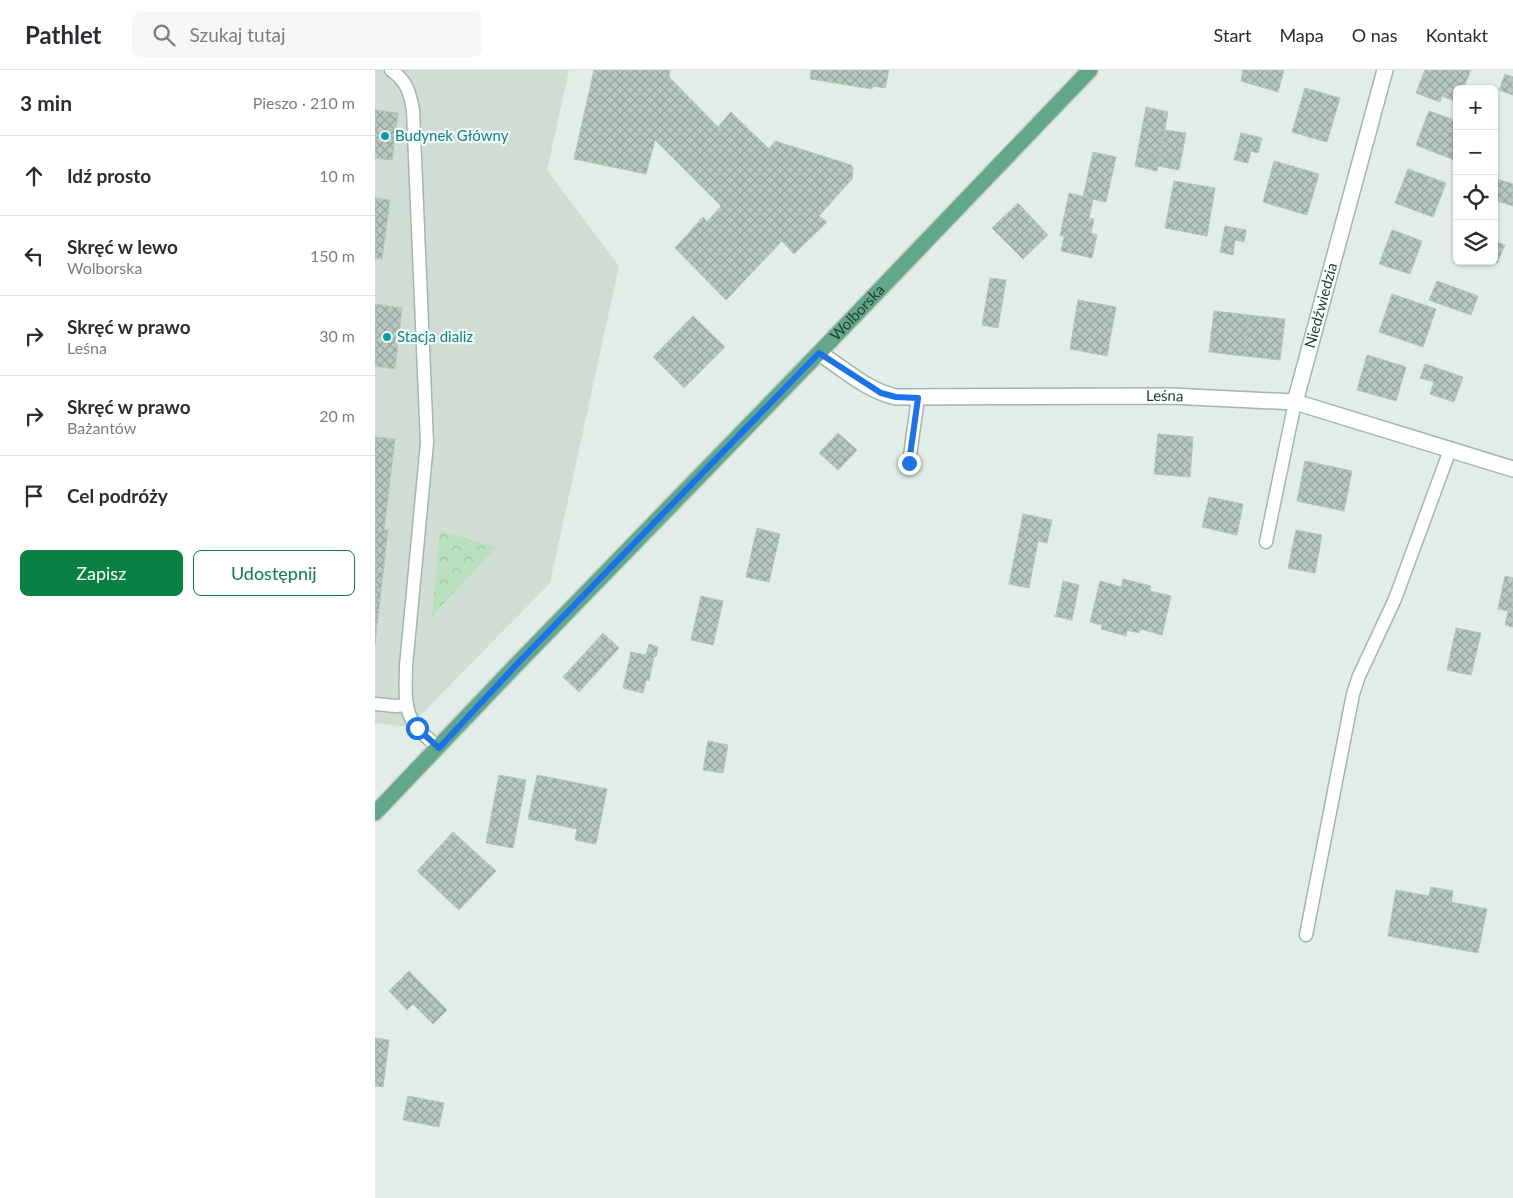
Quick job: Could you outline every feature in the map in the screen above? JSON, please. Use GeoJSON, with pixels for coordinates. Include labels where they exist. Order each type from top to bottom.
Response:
{"type":"FeatureCollection","features":[{"type":"Feature","properties":{"kind":"main road","name":"Wolborska"},"geometry":{"type":"LineString","coordinates":[[375,814],[518,663],[1090,70]]}},
{"type":"Feature","properties":{"kind":"street","name":"Niedźwiedzia"},"geometry":{"type":"LineString","coordinates":[[1295,402],[1385,70]]}},
{"type":"Feature","properties":{"kind":"street","name":"Leśna"},"geometry":{"type":"LineString","coordinates":[[819,353],[881,393],[896,397],[1171,396],[1295,402],[1513,469]]}},
{"type":"Feature","properties":{"kind":"lane"},"geometry":{"type":"LineString","coordinates":[[391,70],[397,74],[409,90],[413,110],[427,442],[406,666],[407,705],[413,722],[439,748]]}},
{"type":"Feature","properties":{"kind":"lane"},"geometry":{"type":"LineString","coordinates":[[909,463],[918,398]]}},
{"type":"Feature","properties":{"kind":"lane","name":"Niedźwiedzia"},"geometry":{"type":"LineString","coordinates":[[1266,542],[1295,402]]}},
{"type":"Feature","properties":{"kind":"lane"},"geometry":{"type":"LineString","coordinates":[[1306,935],[1353,694],[1359,676],[1395,599],[1450,450]]}},
{"type":"Feature","properties":{"kind":"lane"},"geometry":{"type":"LineString","coordinates":[[375,704],[407,705]]}},
{"type":"Feature","properties":{"kind":"shaded area"},"geometry":{"type":"Polygon","coordinates":[[[375,70],[569,70],[547,170],[619,266],[550,583],[409,727],[375,723],[375,70]]]}},
{"type":"Feature","properties":{"kind":"green space"},"geometry":{"type":"Polygon","coordinates":[[[440,531],[496,547],[432,616],[440,531]]]}},
{"type":"Feature","properties":{"kind":"building"},"geometry":{"type":"Polygon","coordinates":[[[594,70],[670,70],[669,77],[718,127],[731,112],[769,149],[775,141],[851,165],[853,168],[852,179],[819,216],[827,222],[794,254],[782,241],[726,300],[675,248],[703,217],[707,222],[721,206],[655,140],[646,174],[574,159],[594,70]]]}},
{"type":"Feature","properties":{"kind":"building"},"geometry":{"type":"Polygon","coordinates":[[[811,70],[889,70],[885,88],[873,86],[872,89],[810,79],[811,70]]]}},
{"type":"Feature","properties":{"kind":"building"},"geometry":{"type":"Polygon","coordinates":[[[1243,70],[1284,70],[1278,92],[1241,81],[1243,70]]]}},
{"type":"Feature","properties":{"kind":"building"},"geometry":{"type":"Polygon","coordinates":[[[1425,70],[1471,70],[1465,85],[1453,85],[1453,100],[1442,96],[1440,102],[1416,93],[1425,70]]]}},
{"type":"Feature","properties":{"kind":"building"},"geometry":{"type":"Polygon","coordinates":[[[1505,74],[1513,77],[1513,95],[1499,90],[1505,74]]]}},
{"type":"Feature","properties":{"kind":"building"},"geometry":{"type":"Polygon","coordinates":[[[1305,88],[1340,98],[1327,142],[1292,132],[1305,88]]]}},
{"type":"Feature","properties":{"kind":"building"},"geometry":{"type":"Polygon","coordinates":[[[1146,107],[1168,112],[1157,171],[1135,166],[1146,107]]]}},
{"type":"Feature","properties":{"kind":"building","name":"Budynek Główny"},"geometry":{"type":"Polygon","coordinates":[[[375,110],[398,113],[392,160],[375,158],[375,110]]]}},
{"type":"Feature","properties":{"kind":"building"},"geometry":{"type":"Polygon","coordinates":[[[1429,111],[1453,120],[1453,160],[1416,145],[1429,111]]]}},
{"type":"Feature","properties":{"kind":"building"},"geometry":{"type":"Polygon","coordinates":[[[1165,130],[1186,133],[1179,170],[1158,166],[1165,130]]]}},
{"type":"Feature","properties":{"kind":"building"},"geometry":{"type":"Polygon","coordinates":[[[1241,133],[1262,138],[1258,153],[1251,151],[1248,163],[1234,160],[1241,133]]]}},
{"type":"Feature","properties":{"kind":"building"},"geometry":{"type":"Polygon","coordinates":[[[1093,152],[1116,157],[1106,202],[1083,197],[1093,152]]]}},
{"type":"Feature","properties":{"kind":"building"},"geometry":{"type":"Polygon","coordinates":[[[1274,161],[1319,174],[1307,215],[1263,202],[1274,161]]]}},
{"type":"Feature","properties":{"kind":"building"},"geometry":{"type":"Polygon","coordinates":[[[1408,169],[1446,183],[1433,217],[1395,203],[1408,169]]]}},
{"type":"Feature","properties":{"kind":"building"},"geometry":{"type":"Polygon","coordinates":[[[1498,179],[1513,184],[1513,206],[1498,201],[1498,179]]]}},
{"type":"Feature","properties":{"kind":"building"},"geometry":{"type":"Polygon","coordinates":[[[1174,181],[1215,188],[1207,236],[1165,228],[1174,181]]]}},
{"type":"Feature","properties":{"kind":"building"},"geometry":{"type":"Polygon","coordinates":[[[1069,193],[1093,199],[1089,218],[1094,219],[1091,233],[1097,235],[1092,258],[1061,251],[1064,236],[1060,236],[1069,193]]]}},
{"type":"Feature","properties":{"kind":"building"},"geometry":{"type":"Polygon","coordinates":[[[375,198],[390,200],[382,259],[375,258],[375,198]]]}},
{"type":"Feature","properties":{"kind":"building"},"geometry":{"type":"Polygon","coordinates":[[[1018,203],[1048,235],[1023,259],[992,228],[1018,203]]]}},
{"type":"Feature","properties":{"kind":"building"},"geometry":{"type":"Polygon","coordinates":[[[1225,226],[1246,230],[1244,242],[1235,240],[1233,255],[1220,252],[1225,226]]]}},
{"type":"Feature","properties":{"kind":"building"},"geometry":{"type":"Polygon","coordinates":[[[1392,230],[1422,241],[1410,274],[1379,264],[1392,230]]]}},
{"type":"Feature","properties":{"kind":"building"},"geometry":{"type":"Polygon","coordinates":[[[1498,242],[1505,245],[1498,261],[1498,242]]]}},
{"type":"Feature","properties":{"kind":"building"},"geometry":{"type":"Polygon","coordinates":[[[990,278],[1006,280],[998,328],[982,325],[990,278]]]}},
{"type":"Feature","properties":{"kind":"building"},"geometry":{"type":"Polygon","coordinates":[[[1437,281],[1478,296],[1471,315],[1429,300],[1437,281]]]}},
{"type":"Feature","properties":{"kind":"building"},"geometry":{"type":"Polygon","coordinates":[[[1392,294],[1436,309],[1423,347],[1379,332],[1392,294]]]}},
{"type":"Feature","properties":{"kind":"building"},"geometry":{"type":"Polygon","coordinates":[[[1078,300],[1116,307],[1107,356],[1070,349],[1078,300]]]}},
{"type":"Feature","properties":{"kind":"building","name":"Stacja dializ"},"geometry":{"type":"Polygon","coordinates":[[[375,304],[402,308],[395,369],[375,366],[375,304]]]}},
{"type":"Feature","properties":{"kind":"building"},"geometry":{"type":"Polygon","coordinates":[[[1214,311],[1249,315],[1244,356],[1209,352],[1214,311]]]}},
{"type":"Feature","properties":{"kind":"building"},"geometry":{"type":"Polygon","coordinates":[[[1249,315],[1285,319],[1280,360],[1244,356],[1249,315]]]}},
{"type":"Feature","properties":{"kind":"building"},"geometry":{"type":"Polygon","coordinates":[[[693,316],[725,347],[684,388],[653,357],[693,316]]]}},
{"type":"Feature","properties":{"kind":"building"},"geometry":{"type":"Polygon","coordinates":[[[1367,355],[1406,367],[1396,401],[1357,390],[1367,355]]]}},
{"type":"Feature","properties":{"kind":"building"},"geometry":{"type":"Polygon","coordinates":[[[1425,364],[1463,377],[1454,402],[1430,394],[1434,382],[1420,378],[1425,364]]]}},
{"type":"Feature","properties":{"kind":"building"},"geometry":{"type":"Polygon","coordinates":[[[838,433],[857,450],[838,470],[819,453],[838,433]]]}},
{"type":"Feature","properties":{"kind":"building"},"geometry":{"type":"Polygon","coordinates":[[[1158,434],[1193,437],[1190,477],[1154,474],[1158,434]]]}},
{"type":"Feature","properties":{"kind":"building"},"geometry":{"type":"Polygon","coordinates":[[[375,437],[395,439],[384,530],[388,530],[375,644],[375,437]]]}},
{"type":"Feature","properties":{"kind":"building"},"geometry":{"type":"Polygon","coordinates":[[[1305,461],[1352,471],[1344,511],[1297,501],[1305,461]]]}},
{"type":"Feature","properties":{"kind":"building"},"geometry":{"type":"Polygon","coordinates":[[[1209,497],[1243,504],[1237,535],[1202,527],[1209,497]]]}},
{"type":"Feature","properties":{"kind":"building"},"geometry":{"type":"Polygon","coordinates":[[[1023,514],[1052,520],[1047,543],[1038,541],[1029,588],[1009,584],[1023,514]]]}},
{"type":"Feature","properties":{"kind":"building"},"geometry":{"type":"Polygon","coordinates":[[[757,528],[780,534],[769,582],[746,577],[757,528]]]}},
{"type":"Feature","properties":{"kind":"building"},"geometry":{"type":"Polygon","coordinates":[[[1296,530],[1322,535],[1315,573],[1288,568],[1296,530]]]}},
{"type":"Feature","properties":{"kind":"building"},"geometry":{"type":"Polygon","coordinates":[[[1505,576],[1513,578],[1513,627],[1505,625],[1508,611],[1498,609],[1505,576]]]}},
{"type":"Feature","properties":{"kind":"building"},"geometry":{"type":"Polygon","coordinates":[[[1123,579],[1151,586],[1150,591],[1171,596],[1162,635],[1140,629],[1139,633],[1127,630],[1126,636],[1101,629],[1102,625],[1090,622],[1100,581],[1121,587],[1123,579]]]}},
{"type":"Feature","properties":{"kind":"building"},"geometry":{"type":"Polygon","coordinates":[[[1063,581],[1079,585],[1072,620],[1054,616],[1056,615],[1063,581]]]}},
{"type":"Feature","properties":{"kind":"building"},"geometry":{"type":"Polygon","coordinates":[[[701,596],[723,601],[713,645],[691,640],[701,596]]]}},
{"type":"Feature","properties":{"kind":"building"},"geometry":{"type":"Polygon","coordinates":[[[1456,628],[1481,633],[1471,675],[1447,670],[1456,628]]]}},
{"type":"Feature","properties":{"kind":"building"},"geometry":{"type":"Polygon","coordinates":[[[603,633],[619,648],[579,692],[563,677],[603,633]]]}},
{"type":"Feature","properties":{"kind":"building"},"geometry":{"type":"Polygon","coordinates":[[[649,644],[658,647],[656,657],[654,656],[649,681],[646,680],[643,693],[623,688],[631,652],[646,655],[649,644]]]}},
{"type":"Feature","properties":{"kind":"building"},"geometry":{"type":"Polygon","coordinates":[[[708,741],[728,745],[723,773],[703,770],[708,741]]]}},
{"type":"Feature","properties":{"kind":"building"},"geometry":{"type":"Polygon","coordinates":[[[499,775],[526,780],[513,848],[486,843],[499,775]]]}},
{"type":"Feature","properties":{"kind":"building"},"geometry":{"type":"Polygon","coordinates":[[[537,775],[607,789],[596,844],[575,840],[577,829],[528,819],[537,775]]]}},
{"type":"Feature","properties":{"kind":"building"},"geometry":{"type":"Polygon","coordinates":[[[453,832],[496,871],[459,910],[417,871],[453,832]]]}},
{"type":"Feature","properties":{"kind":"building"},"geometry":{"type":"Polygon","coordinates":[[[1431,887],[1453,891],[1451,902],[1487,909],[1478,953],[1388,936],[1396,890],[1429,896],[1431,887]]]}},
{"type":"Feature","properties":{"kind":"building"},"geometry":{"type":"Polygon","coordinates":[[[409,971],[447,1010],[433,1024],[413,1004],[407,1010],[389,991],[409,971]]]}},
{"type":"Feature","properties":{"kind":"building"},"geometry":{"type":"Polygon","coordinates":[[[375,1038],[389,1040],[383,1087],[375,1086],[375,1038]]]}},
{"type":"Feature","properties":{"kind":"building"},"geometry":{"type":"Polygon","coordinates":[[[408,1096],[444,1103],[439,1127],[403,1120],[408,1096]]]}},
{"type":"Feature","properties":{"kind":"place","name":"Budynek Główny"},"geometry":{"type":"Point","coordinates":[385,136]}},
{"type":"Feature","properties":{"kind":"place","name":"Stacja dializ"},"geometry":{"type":"Point","coordinates":[387,337]}},
{"type":"Feature","properties":{"kind":"route"},"geometry":{"type":"LineString","coordinates":[[417,728],[439,748],[518,663],[819,353],[881,393],[896,397],[918,398],[909,463]]}}]}
